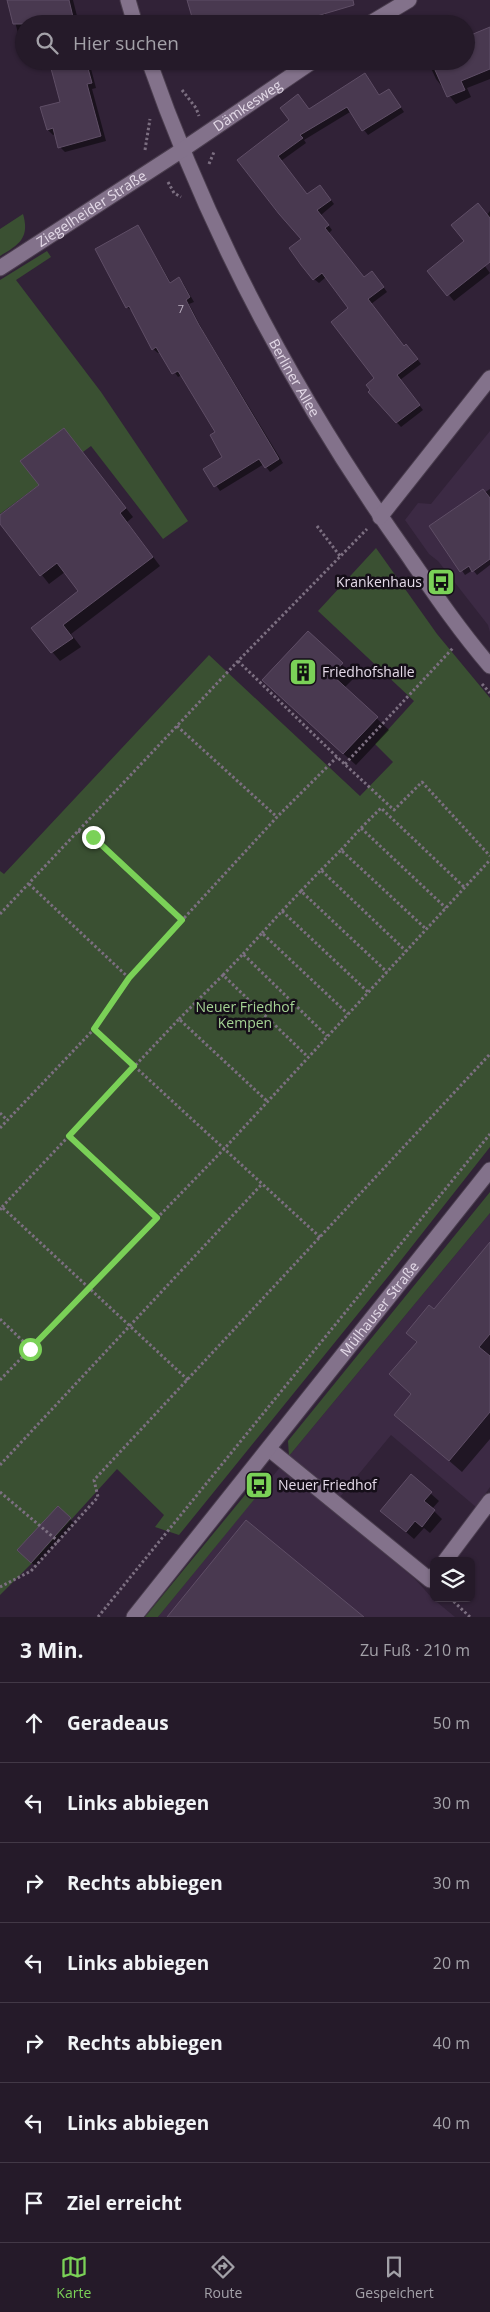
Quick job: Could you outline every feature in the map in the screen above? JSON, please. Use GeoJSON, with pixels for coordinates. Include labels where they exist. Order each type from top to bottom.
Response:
{"type":"FeatureCollection","features":[{"type":"Feature","properties":{"kind":"street"},"geometry":{"type":"LineString","coordinates":[[128,0],[133,15]]}},
{"type":"Feature","properties":{"kind":"street"},"geometry":{"type":"LineString","coordinates":[[383,15],[409,0]]}},
{"type":"Feature","properties":{"kind":"street","name":"Berliner Allee"},"geometry":{"type":"LineString","coordinates":[[152,70],[196,187],[266,331],[329,439],[374,522],[490,666]]}},
{"type":"Feature","properties":{"kind":"street","name":"Dämkesweg"},"geometry":{"type":"LineString","coordinates":[[182,150],[300,70]]}},
{"type":"Feature","properties":{"kind":"street","name":"Ziegelheider Straße"},"geometry":{"type":"LineString","coordinates":[[0,268],[182,150]]}},
{"type":"Feature","properties":{"kind":"street"},"geometry":{"type":"LineString","coordinates":[[374,522],[490,378]]}},
{"type":"Feature","properties":{"kind":"street","name":"Mülhauser Straße"},"geometry":{"type":"LineString","coordinates":[[134,1617],[490,1170]]}},
{"type":"Feature","properties":{"kind":"street"},"geometry":{"type":"LineString","coordinates":[[269,1449],[430,1576]]}},
{"type":"Feature","properties":{"kind":"street"},"geometry":{"type":"LineString","coordinates":[[448,1557],[490,1501]]}},
{"type":"Feature","properties":{"kind":"path"},"geometry":{"type":"LineString","coordinates":[[148,143],[150,116]]}},
{"type":"Feature","properties":{"kind":"path"},"geometry":{"type":"LineString","coordinates":[[1,912],[238,661],[374,522]]}},
{"type":"Feature","properties":{"kind":"path"},"geometry":{"type":"LineString","coordinates":[[317,526],[340,556]]}},
{"type":"Feature","properties":{"kind":"path"},"geometry":{"type":"LineString","coordinates":[[344,764],[453,648]]}},
{"type":"Feature","properties":{"kind":"path"},"geometry":{"type":"LineString","coordinates":[[0,1380],[224,1149],[490,858],[422,782],[394,810],[238,661]]}},
{"type":"Feature","properties":{"kind":"path"},"geometry":{"type":"LineString","coordinates":[[177,726],[276,817]]}},
{"type":"Feature","properties":{"kind":"path"},"geometry":{"type":"LineString","coordinates":[[0,1128],[94,1029],[129,978],[276,817],[337,757]]}},
{"type":"Feature","properties":{"kind":"path"},"geometry":{"type":"LineString","coordinates":[[188,1380],[1,1208],[381,808],[464,887]]}},
{"type":"Feature","properties":{"kind":"path"},"geometry":{"type":"LineString","coordinates":[[361,828],[446,908]]}},
{"type":"Feature","properties":{"kind":"path"},"geometry":{"type":"LineString","coordinates":[[78,831],[93,837],[182,920]]}},
{"type":"Feature","properties":{"kind":"path"},"geometry":{"type":"LineString","coordinates":[[341,850],[426,929]]}},
{"type":"Feature","properties":{"kind":"path"},"geometry":{"type":"LineString","coordinates":[[321,870],[406,951]]}},
{"type":"Feature","properties":{"kind":"path"},"geometry":{"type":"LineString","coordinates":[[29,884],[129,978]]}},
{"type":"Feature","properties":{"kind":"path"},"geometry":{"type":"LineString","coordinates":[[302,891],[387,972]]}},
{"type":"Feature","properties":{"kind":"path"},"geometry":{"type":"LineString","coordinates":[[282,911],[368,992]]}},
{"type":"Feature","properties":{"kind":"path"},"geometry":{"type":"LineString","coordinates":[[262,933],[348,1014]]}},
{"type":"Feature","properties":{"kind":"path"},"geometry":{"type":"LineString","coordinates":[[243,954],[327,1036]]}},
{"type":"Feature","properties":{"kind":"path"},"geometry":{"type":"LineString","coordinates":[[223,974],[308,1057]]}},
{"type":"Feature","properties":{"kind":"path"},"geometry":{"type":"LineString","coordinates":[[179,1019],[268,1101]]}},
{"type":"Feature","properties":{"kind":"path"},"geometry":{"type":"LineString","coordinates":[[94,1029],[321,1238]]}},
{"type":"Feature","properties":{"kind":"path"},"geometry":{"type":"LineString","coordinates":[[0,1587],[31,1571],[59,1542],[98,1497],[94,1480],[490,1054]]}},
{"type":"Feature","properties":{"kind":"path"},"geometry":{"type":"LineString","coordinates":[[0,1113],[7,1120]]}},
{"type":"Feature","properties":{"kind":"path"},"geometry":{"type":"LineString","coordinates":[[98,1617],[490,1134]]}},
{"type":"Feature","properties":{"kind":"path"},"geometry":{"type":"LineString","coordinates":[[69,1136],[157,1218]]}},
{"type":"Feature","properties":{"kind":"path"},"geometry":{"type":"LineString","coordinates":[[0,1465],[262,1184]]}},
{"type":"Feature","properties":{"kind":"path"},"geometry":{"type":"LineString","coordinates":[[0,1319],[30,1349]]}},
{"type":"Feature","properties":{"kind":"path"},"geometry":{"type":"LineString","coordinates":[[0,1492],[59,1542]]}},
{"type":"Feature","properties":{"kind":"path"},"geometry":{"type":"LineString","coordinates":[[454,1602],[470,1617]]}},
{"type":"Feature","properties":{"kind":"shaded area"},"geometry":{"type":"Polygon","coordinates":[[[490,431],[490,632],[488,625],[438,561],[429,554],[405,520],[418,503],[431,504],[490,431]]]}},
{"type":"Feature","properties":{"kind":"shaded area"},"geometry":{"type":"Polygon","coordinates":[[[490,1213],[490,1487],[476,1507],[391,1435],[339,1498],[289,1456],[490,1213]]]}},
{"type":"Feature","properties":{"kind":"shaded area"},"geometry":{"type":"Polygon","coordinates":[[[281,1466],[415,1579],[430,1596],[430,1602],[437,1602],[455,1617],[158,1617],[281,1466]]]}},
{"type":"Feature","properties":{"kind":"green space"},"geometry":{"type":"Polygon","coordinates":[[[23,214],[25,222],[24,235],[13,248],[0,256],[0,229],[23,214]]]}},
{"type":"Feature","properties":{"kind":"green space"},"geometry":{"type":"Polygon","coordinates":[[[47,251],[51,257],[16,280],[101,392],[188,521],[163,539],[91,446],[0,514],[0,280],[47,251]]]}},
{"type":"Feature","properties":{"kind":"green space","name":"Neuer Friedhof Kempen"},"geometry":{"type":"Polygon","coordinates":[[[376,548],[437,634],[490,698],[490,1147],[391,1273],[179,1535],[155,1527],[164,1515],[117,1469],[31,1564],[0,1595],[0,871],[4,874],[209,655],[360,796],[393,762],[375,744],[414,701],[318,611],[376,548]]]}},
{"type":"Feature","properties":{"kind":"green space"},"geometry":{"type":"Polygon","coordinates":[[[490,1192],[490,1213],[289,1456],[288,1441],[490,1192]]]}},
{"type":"Feature","properties":{"kind":"green space"},"geometry":{"type":"Polygon","coordinates":[[[271,1479],[158,1617],[145,1617],[254,1484],[271,1479]]]}},
{"type":"Feature","properties":{"kind":"building"},"geometry":{"type":"Polygon","coordinates":[[[7,0],[69,0],[73,15],[15,15],[15,24],[13,24],[7,0]]]}},
{"type":"Feature","properties":{"kind":"building"},"geometry":{"type":"Polygon","coordinates":[[[187,0],[353,0],[354,5],[320,15],[191,15],[187,0]]]}},
{"type":"Feature","properties":{"kind":"building"},"geometry":{"type":"Polygon","coordinates":[[[490,27],[490,69],[461,81],[465,90],[447,97],[435,70],[475,70],[475,33],[490,27]]]}},
{"type":"Feature","properties":{"kind":"building"},"geometry":{"type":"Polygon","coordinates":[[[51,70],[88,70],[92,83],[87,84],[101,136],[58,148],[53,128],[47,130],[40,107],[60,102],[51,70]]]}},
{"type":"Feature","properties":{"kind":"building"},"geometry":{"type":"Polygon","coordinates":[[[365,73],[379,95],[389,89],[401,107],[362,131],[347,107],[300,135],[303,138],[278,156],[307,194],[320,185],[331,200],[317,210],[329,225],[325,228],[364,277],[372,271],[384,287],[368,299],[404,346],[406,344],[418,359],[397,375],[420,405],[396,423],[368,392],[370,390],[366,385],[374,378],[331,322],[348,308],[322,273],[313,280],[301,265],[289,248],[301,239],[237,160],[289,120],[280,108],[298,94],[309,109],[365,73]]]}},
{"type":"Feature","properties":{"kind":"building"},"geometry":{"type":"Polygon","coordinates":[[[478,203],[490,218],[490,262],[447,296],[427,271],[464,241],[451,225],[478,203]]]}},
{"type":"Feature","properties":{"kind":"building"},"geometry":{"type":"Polygon","coordinates":[[[138,225],[170,283],[179,277],[190,297],[186,300],[199,325],[279,459],[265,468],[259,459],[214,487],[203,469],[222,457],[210,435],[215,432],[178,371],[172,374],[156,347],[152,350],[129,306],[126,308],[95,249],[138,225]]]}},
{"type":"Feature","properties":{"kind":"building"},"geometry":{"type":"Polygon","coordinates":[[[64,428],[126,508],[120,513],[153,557],[63,625],[73,638],[51,653],[31,628],[78,591],[57,563],[40,576],[0,524],[0,515],[39,485],[20,461],[64,428]]]}},
{"type":"Feature","properties":{"kind":"building"},"geometry":{"type":"Polygon","coordinates":[[[483,489],[490,498],[490,559],[472,572],[469,566],[460,572],[429,526],[483,489]]]}},
{"type":"Feature","properties":{"kind":"building"},"geometry":{"type":"Polygon","coordinates":[[[308,631],[343,663],[332,675],[378,717],[343,754],[262,680],[308,631]]]}},
{"type":"Feature","properties":{"kind":"building"},"geometry":{"type":"Polygon","coordinates":[[[490,1242],[490,1334],[479,1347],[490,1356],[490,1412],[449,1461],[394,1415],[411,1394],[389,1374],[417,1342],[406,1333],[429,1305],[434,1309],[490,1242]]]}},
{"type":"Feature","properties":{"kind":"building"},"geometry":{"type":"Polygon","coordinates":[[[411,1474],[432,1492],[424,1501],[435,1510],[422,1527],[415,1521],[406,1532],[380,1511],[411,1474]]]}},
{"type":"Feature","properties":{"kind":"building"},"geometry":{"type":"Polygon","coordinates":[[[58,1506],[71,1518],[31,1563],[17,1550],[58,1506]]]}},
{"type":"Feature","properties":{"kind":"building"},"geometry":{"type":"Polygon","coordinates":[[[246,1520],[347,1603],[364,1617],[167,1617],[246,1520]]]}},
{"type":"Feature","properties":{"kind":"place","name":"Krankenhaus"},"geometry":{"type":"Point","coordinates":[441,582]}},
{"type":"Feature","properties":{"kind":"place","name":"Friedhofshalle"},"geometry":{"type":"Point","coordinates":[303,672]}},
{"type":"Feature","properties":{"kind":"place","name":"Neuer Friedhof"},"geometry":{"type":"Point","coordinates":[259,1485]}},
{"type":"Feature","properties":{"kind":"route"},"geometry":{"type":"LineString","coordinates":[[30,1349],[157,1218],[69,1136],[134,1066],[94,1029],[129,978],[182,920],[93,837]]}}]}
